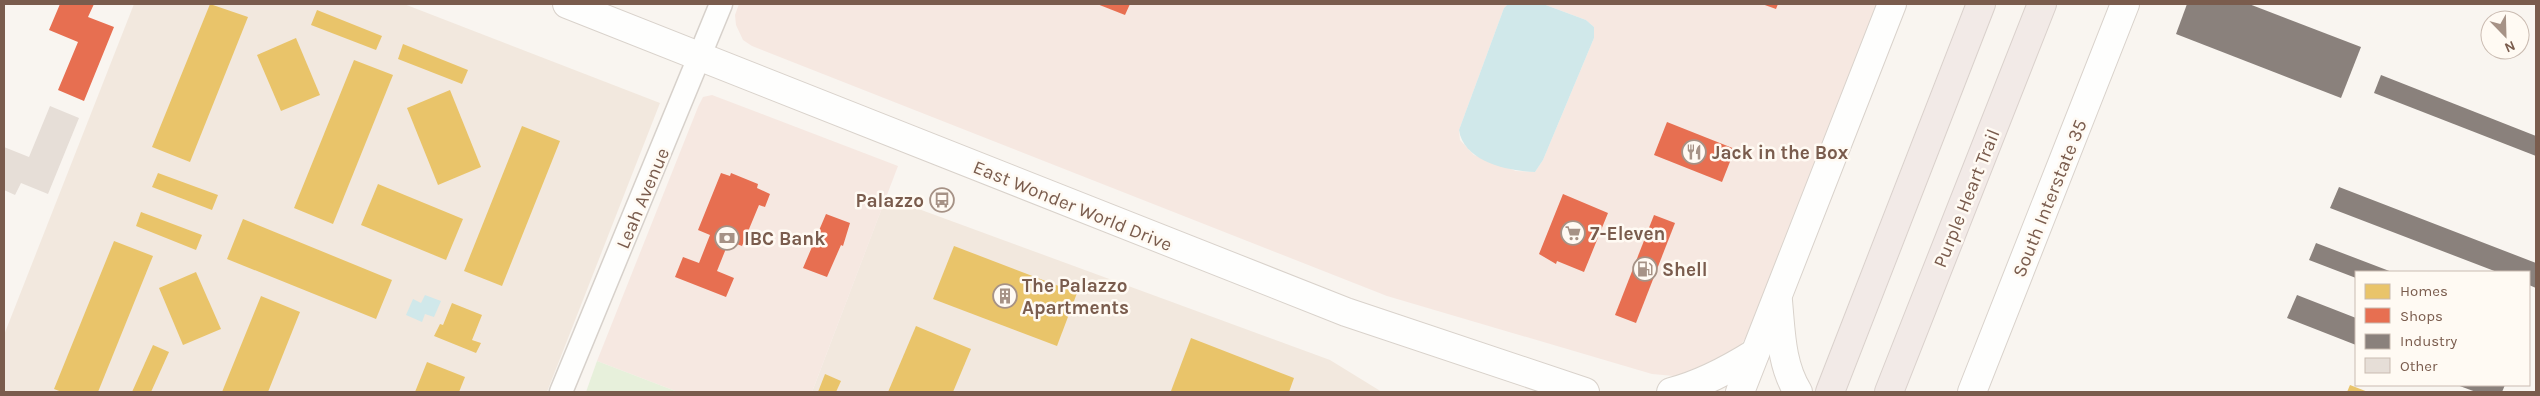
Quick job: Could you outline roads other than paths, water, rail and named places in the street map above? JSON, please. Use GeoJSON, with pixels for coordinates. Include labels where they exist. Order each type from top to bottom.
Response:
{"type":"FeatureCollection","features":[{"type":"Feature","properties":{"kind":"highway"},"geometry":{"type":"LineString","coordinates":[[1830,392],[1980,4]]}},
{"type":"Feature","properties":{"kind":"highway","name":"Purple Heart Trail"},"geometry":{"type":"LineString","coordinates":[[1892,384],[2042,4]]}},
{"type":"Feature","properties":{"kind":"main road","name":"East Wonder World Drive"},"geometry":{"type":"LineString","coordinates":[[567,4],[1346,312],[1585,392]]}},
{"type":"Feature","properties":{"kind":"main road"},"geometry":{"type":"LineString","coordinates":[[1740,392],[1892,4]]}},
{"type":"Feature","properties":{"kind":"main road","name":"South Interstate 35"},"geometry":{"type":"LineString","coordinates":[[1972,392],[2126,4]]}},
{"type":"Feature","properties":{"kind":"main road"},"geometry":{"type":"LineString","coordinates":[[1777,297],[1783,353],[1788,372],[1798,392]]}},
{"type":"Feature","properties":{"kind":"main road"},"geometry":{"type":"LineString","coordinates":[[1671,392],[1694,386],[1725,372],[1755,353]]}},
{"type":"Feature","properties":{"kind":"main road"},"geometry":{"type":"LineString","coordinates":[[1982,366],[1989,392]]}},
{"type":"Feature","properties":{"kind":"street","name":"Leah Avenue"},"geometry":{"type":"LineString","coordinates":[[561,392],[721,4]]}},
{"type":"Feature","properties":{"kind":"water"},"geometry":{"type":"Polygon","coordinates":[[[1508,4],[1543,4],[1586,20],[1594,27],[1594,38],[1543,160],[1535,172],[1500,167],[1478,157],[1469,150],[1459,130],[1504,8],[1508,4]]]}},
{"type":"Feature","properties":{"kind":"water"},"geometry":{"type":"Polygon","coordinates":[[[425,295],[441,301],[434,317],[425,314],[422,322],[406,315],[413,299],[421,303],[425,295]]]}},
{"type":"Feature","properties":{"kind":"place","name":"Jack in the Box"},"geometry":{"type":"Point","coordinates":[1694,152]}},
{"type":"Feature","properties":{"kind":"place","name":"Palazzo"},"geometry":{"type":"Point","coordinates":[942,200]}},
{"type":"Feature","properties":{"kind":"place","name":"7-Eleven"},"geometry":{"type":"Point","coordinates":[1573,233]}},
{"type":"Feature","properties":{"kind":"place","name":"IBC Bank"},"geometry":{"type":"Point","coordinates":[727,238]}},
{"type":"Feature","properties":{"kind":"place","name":"Shell"},"geometry":{"type":"Point","coordinates":[1645,269]}},
{"type":"Feature","properties":{"kind":"place","name":"The Palazzo Apartments"},"geometry":{"type":"Point","coordinates":[1005,296]}}]}
